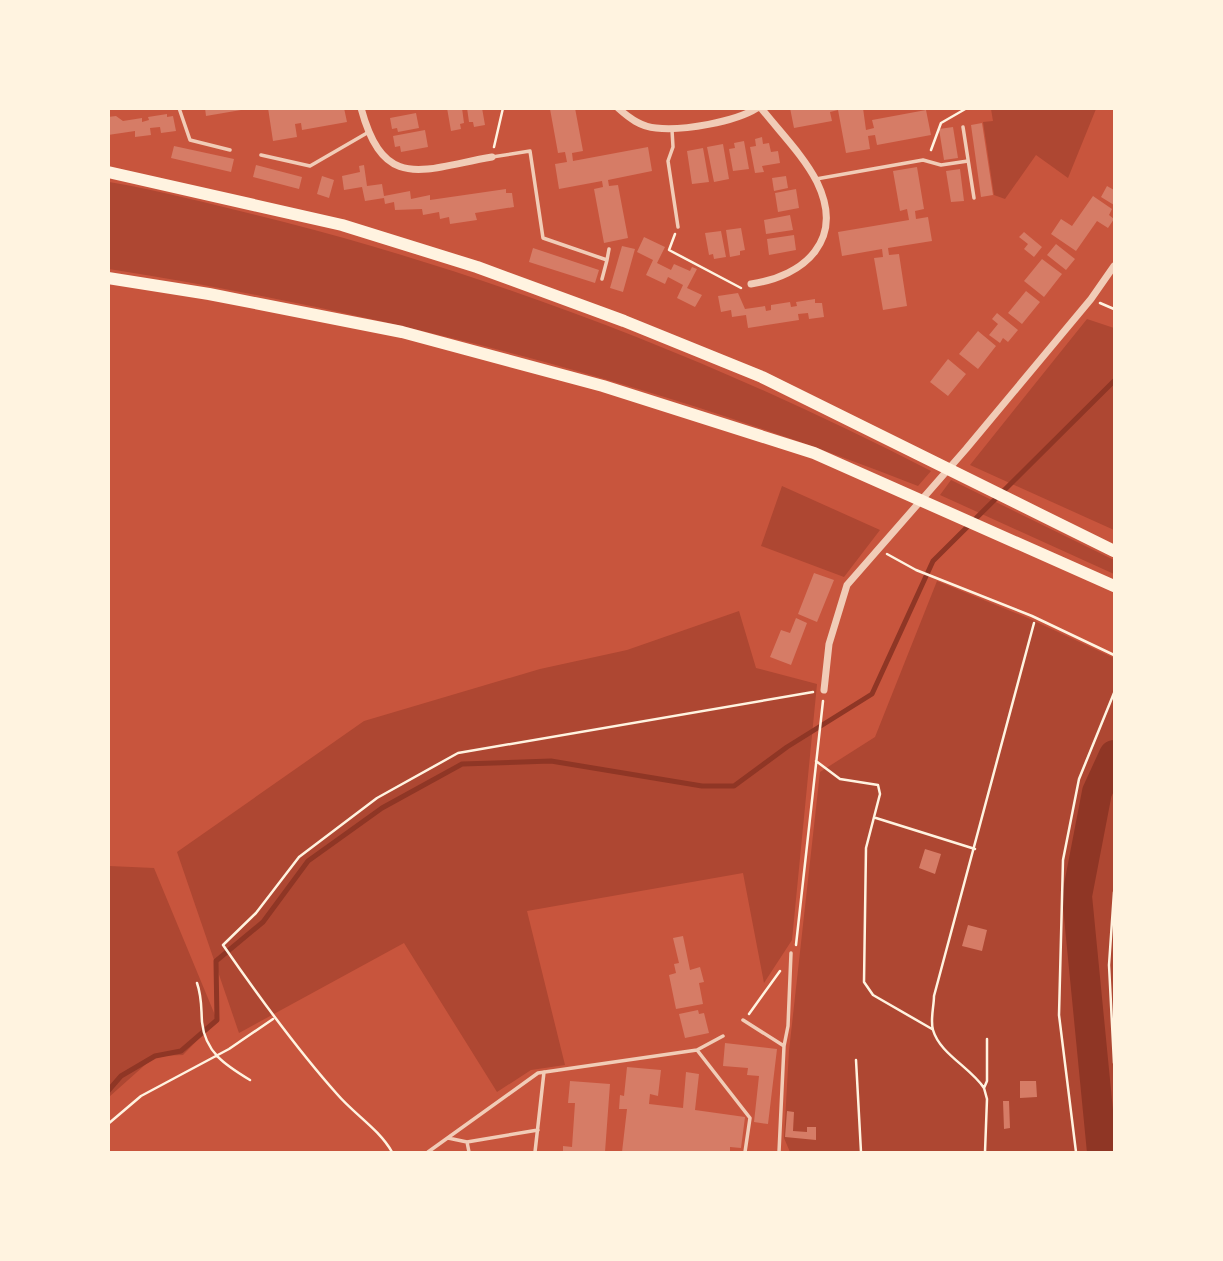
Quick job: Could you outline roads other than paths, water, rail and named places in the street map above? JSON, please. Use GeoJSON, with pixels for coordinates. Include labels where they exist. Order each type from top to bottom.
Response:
{"type":"FeatureCollection","features":[{"type":"Feature","properties":{"kind":"main road"},"geometry":{"type":"LineString","coordinates":[[108,172],[342,225],[477,267],[624,321],[762,377],[1115,551]]}},
{"type":"Feature","properties":{"kind":"main road"},"geometry":{"type":"LineString","coordinates":[[108,278],[209,294],[402,332],[603,386],[814,453],[1115,586]]}},
{"type":"Feature","properties":{"kind":"street"},"geometry":{"type":"LineString","coordinates":[[361,108],[368,133],[384,160],[400,168],[419,170],[492,158]]}},
{"type":"Feature","properties":{"kind":"street"},"geometry":{"type":"LineString","coordinates":[[618,108],[643,125],[672,128],[732,120],[759,108],[816,179],[825,212],[817,250],[809,261],[794,272],[751,284]]}},
{"type":"Feature","properties":{"kind":"street"},"geometry":{"type":"LineString","coordinates":[[824,691],[829,644],[846,584],[984,428],[1115,266]]}},
{"type":"Feature","properties":{"kind":"lane"},"geometry":{"type":"LineString","coordinates":[[179,108],[190,140],[230,150]]}},
{"type":"Feature","properties":{"kind":"lane"},"geometry":{"type":"LineString","coordinates":[[963,127],[974,198]]}},
{"type":"Feature","properties":{"kind":"lane"},"geometry":{"type":"LineString","coordinates":[[672,128],[673,147],[668,161],[678,227]]}},
{"type":"Feature","properties":{"kind":"lane"},"geometry":{"type":"LineString","coordinates":[[261,155],[310,166],[368,133]]}},
{"type":"Feature","properties":{"kind":"lane"},"geometry":{"type":"LineString","coordinates":[[492,158],[530,151],[543,238],[607,260]]}},
{"type":"Feature","properties":{"kind":"lane"},"geometry":{"type":"LineString","coordinates":[[816,179],[928,161],[941,164],[968,161]]}},
{"type":"Feature","properties":{"kind":"lane"},"geometry":{"type":"LineString","coordinates":[[603,279],[609,248]]}},
{"type":"Feature","properties":{"kind":"lane"},"geometry":{"type":"LineString","coordinates":[[779,1153],[792,953]]}},
{"type":"Feature","properties":{"kind":"lane"},"geometry":{"type":"LineString","coordinates":[[743,1020],[784,1046]]}},
{"type":"Feature","properties":{"kind":"lane"},"geometry":{"type":"LineString","coordinates":[[428,1153],[538,1073],[697,1050],[723,1036]]}},
{"type":"Feature","properties":{"kind":"lane"},"geometry":{"type":"LineString","coordinates":[[697,1050],[750,1118],[745,1153]]}},
{"type":"Feature","properties":{"kind":"lane"},"geometry":{"type":"LineString","coordinates":[[535,1153],[544,1072]]}},
{"type":"Feature","properties":{"kind":"lane"},"geometry":{"type":"LineString","coordinates":[[448,1138],[467,1142],[538,1130]]}},
{"type":"Feature","properties":{"kind":"lane"},"geometry":{"type":"LineString","coordinates":[[467,1142],[469,1153]]}},
{"type":"Feature","properties":{"kind":"waterway"},"geometry":{"type":"LineString","coordinates":[[108,1091],[121,1076],[155,1056],[181,1051],[217,1020],[216,961],[263,922],[308,861],[382,808],[462,764],[551,761],[702,786],[734,786],[787,747],[872,694],[933,561],[1114,381]]}},
{"type":"Feature","properties":{"kind":"waterway"},"geometry":{"type":"LineString","coordinates":[[1102,1152],[1077,896],[1097,792],[1114,755]]}}]}
